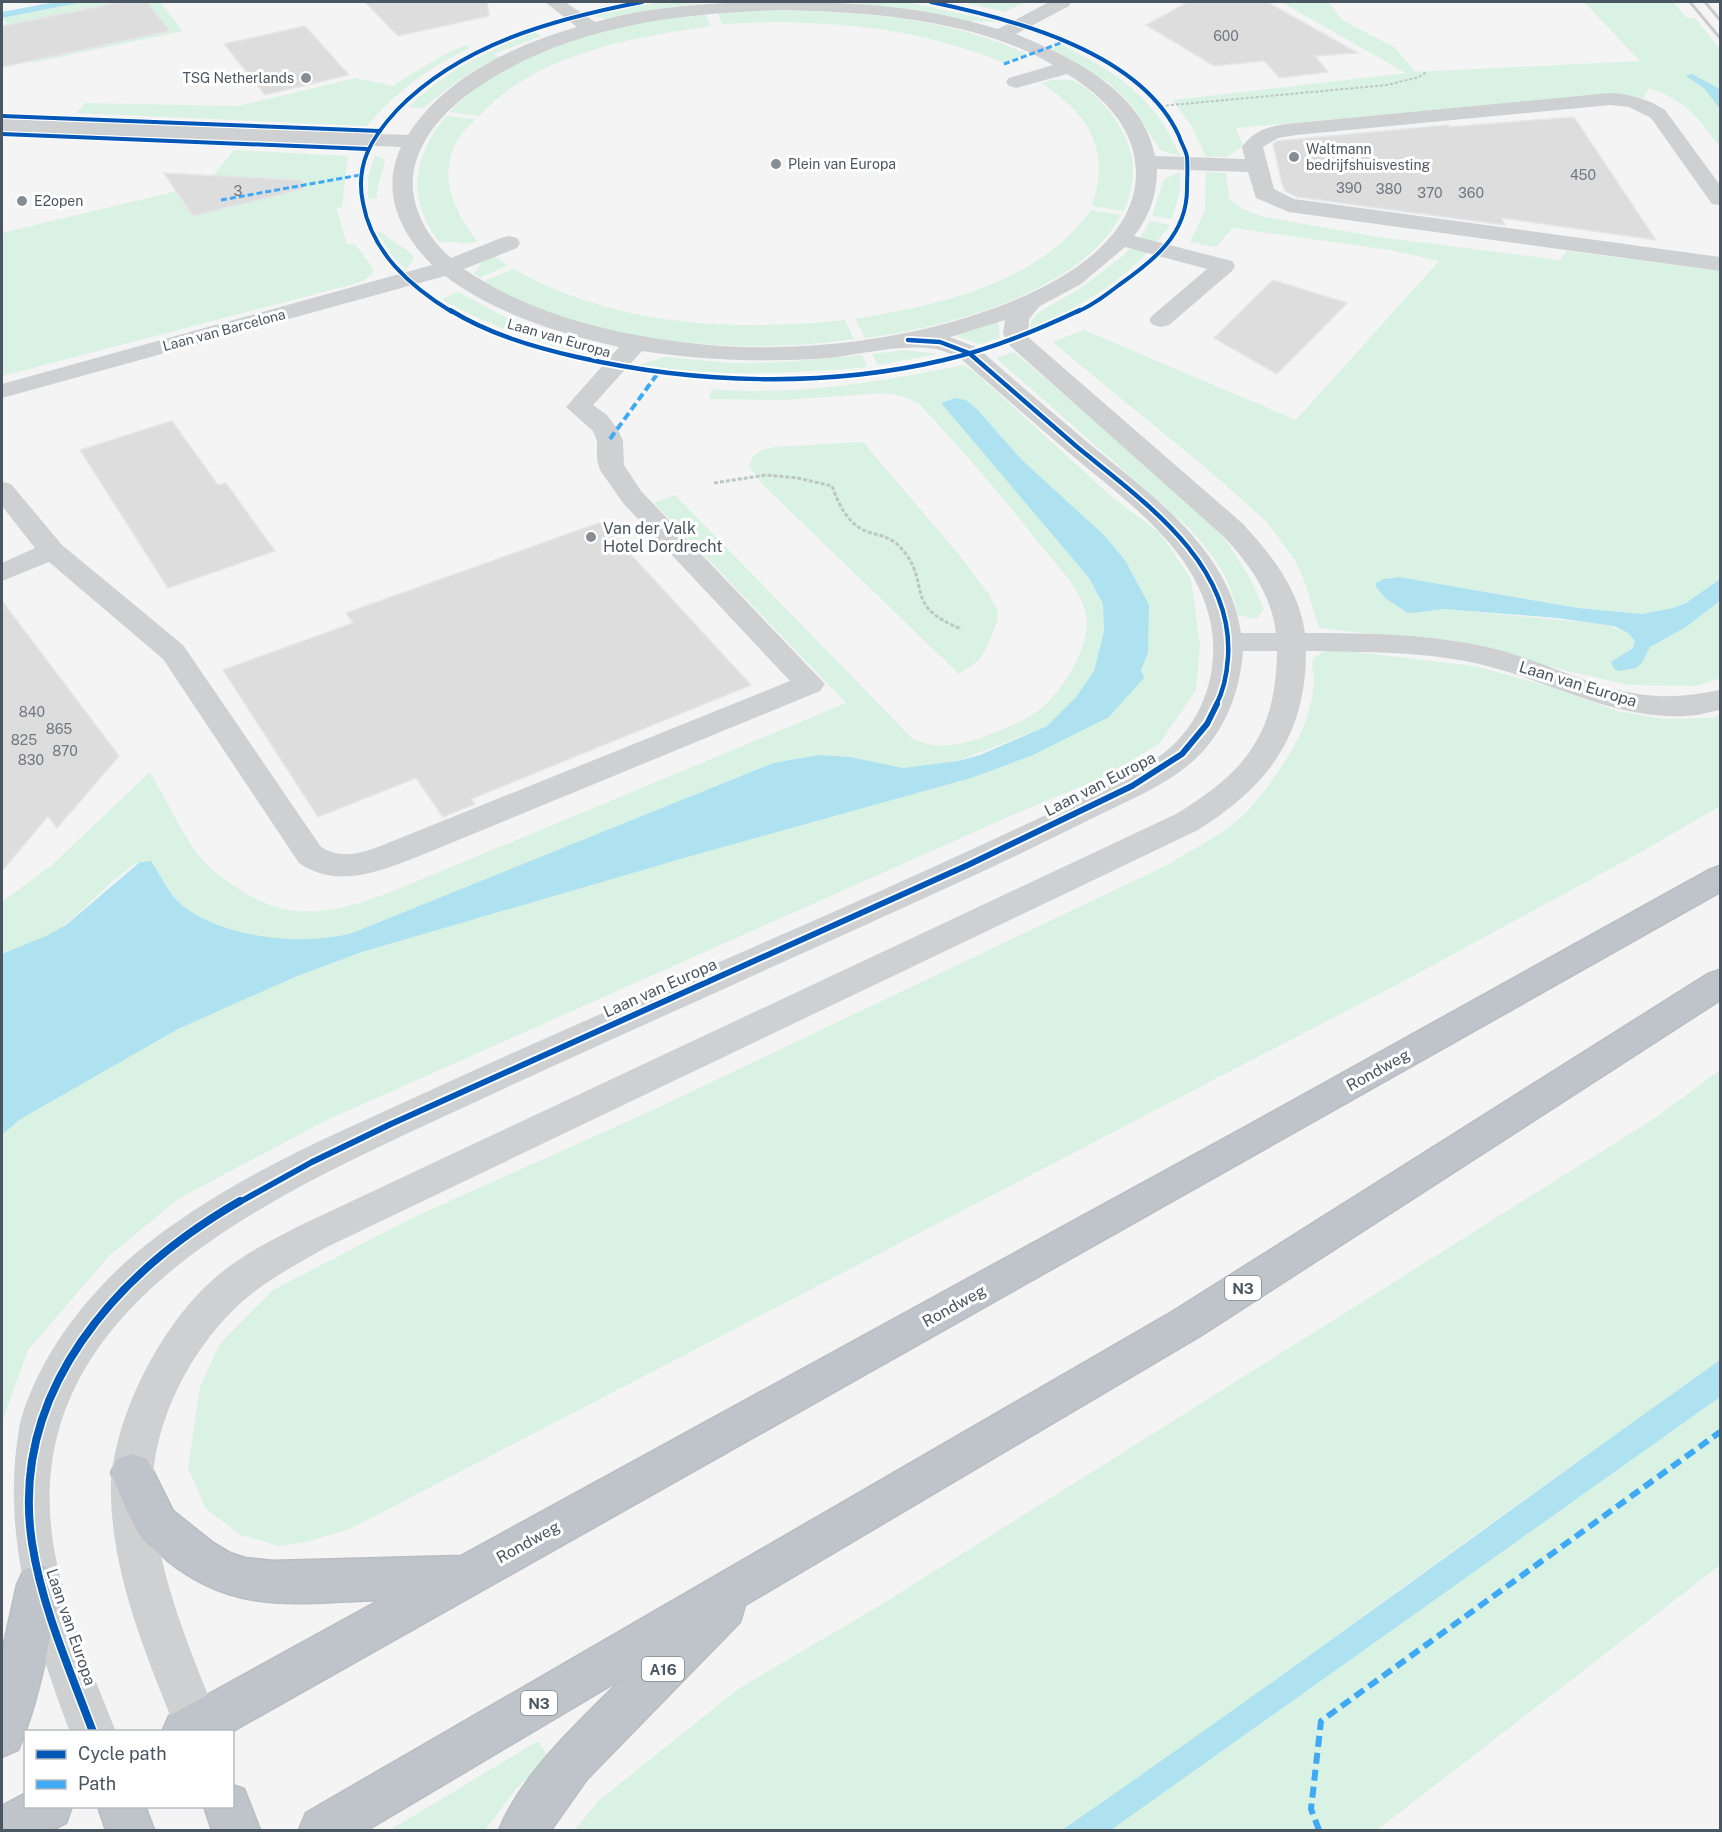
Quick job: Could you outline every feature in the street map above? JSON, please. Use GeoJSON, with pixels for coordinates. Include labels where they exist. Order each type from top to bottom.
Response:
{"type":"FeatureCollection","features":[{"type":"Feature","properties":{"kind":"highway","name":"Rondweg"},"geometry":{"type":"LineString","coordinates":[[194,1729],[1720,878]]}},
{"type":"Feature","properties":{"kind":"highway","name":"N3"},"geometry":{"type":"LineString","coordinates":[[323,1830],[1186,1324],[1720,983]]}},
{"type":"Feature","properties":{"kind":"highway"},"geometry":{"type":"LineString","coordinates":[[132,1473],[158,1525],[212,1567],[244,1579],[274,1582],[466,1576]]}},
{"type":"Feature","properties":{"kind":"highway","name":"A16"},"geometry":{"type":"LineString","coordinates":[[523,1830],[571,1763],[755,1575]]}},
{"type":"Feature","properties":{"kind":"highway"},"geometry":{"type":"LineString","coordinates":[[2,1734],[17,1684],[39,1585]]}},
{"type":"Feature","properties":{"kind":"highway"},"geometry":{"type":"LineString","coordinates":[[6,1830],[45,1808]]}},
{"type":"Feature","properties":{"kind":"highway"},"geometry":{"type":"LineString","coordinates":[[122,1808],[130,1830]]}},
{"type":"Feature","properties":{"kind":"highway"},"geometry":{"type":"LineString","coordinates":[[228,1808],[236,1830]]}},
{"type":"Feature","properties":{"kind":"street"},"geometry":{"type":"LineString","coordinates":[[554,2],[592,29]]}},
{"type":"Feature","properties":{"kind":"street"},"geometry":{"type":"LineString","coordinates":[[999,36],[1062,2]]}},
{"type":"Feature","properties":{"kind":"street","name":"Laan van Europa"},"geometry":{"type":"LineString","coordinates":[[813,4],[907,14],[999,36],[1069,67],[1099,87],[1127,116],[1137,131],[1147,162],[1147,185],[1136,219],[1106,254],[1085,271],[1031,302],[983,321],[908,340],[864,347],[777,354],[687,350],[636,343],[576,330],[533,316],[480,290],[447,268],[423,242],[411,224],[405,206],[402,174],[413,141],[435,112],[481,76],[537,48],[592,29],[655,15],[709,8],[813,4]]}},
{"type":"Feature","properties":{"kind":"street"},"geometry":{"type":"LineString","coordinates":[[1016,82],[1069,67]]}},
{"type":"Feature","properties":{"kind":"street"},"geometry":{"type":"LineString","coordinates":[[1720,198],[1658,114],[1645,105],[1620,99],[1282,131],[1263,136],[1254,143],[1252,151],[1264,193],[1278,201],[1299,208],[1720,264]]}},
{"type":"Feature","properties":{"kind":"street"},"geometry":{"type":"LineString","coordinates":[[2,149],[11,125],[413,141]]}},
{"type":"Feature","properties":{"kind":"street"},"geometry":{"type":"LineString","coordinates":[[1147,162],[1256,166]]}},
{"type":"Feature","properties":{"kind":"street"},"geometry":{"type":"LineString","coordinates":[[1120,239],[1224,266],[1161,320]]}},
{"type":"Feature","properties":{"kind":"street","name":"Laan van Barcelona"},"geometry":{"type":"LineString","coordinates":[[2,392],[447,268],[509,243]]}},
{"type":"Feature","properties":{"kind":"street","name":"Laan van Europa"},"geometry":{"type":"LineString","coordinates":[[194,1729],[147,1588],[136,1537],[132,1473],[141,1433],[165,1375],[210,1307],[249,1274],[314,1236],[1133,849],[1205,811],[1242,781],[1262,759],[1281,722],[1291,680],[1293,642],[1283,599],[1262,561],[1248,545],[1016,339],[1014,324],[1018,315],[1031,302]]}},
{"type":"Feature","properties":{"kind":"street","name":"Laan van Europa"},"geometry":{"type":"LineString","coordinates":[[93,1730],[39,1585],[31,1543],[28,1488],[33,1451],[42,1417],[62,1371],[90,1331],[123,1291],[161,1255],[204,1224],[255,1194],[379,1131],[1132,786],[1167,766],[1187,749],[1206,727],[1224,682],[1229,642],[1228,625],[1213,587],[1187,547],[1170,528],[969,353],[940,342],[908,340]]}},
{"type":"Feature","properties":{"kind":"street"},"geometry":{"type":"LineString","coordinates":[[2,490],[52,552],[173,651],[316,860],[324,864],[343,867],[388,856],[810,684],[632,496],[615,472],[610,459],[610,439],[605,430],[589,413],[578,407],[636,343]]}},
{"type":"Feature","properties":{"kind":"street"},"geometry":{"type":"LineString","coordinates":[[2,573],[52,552]]}},
{"type":"Feature","properties":{"kind":"street","name":"Laan van Europa"},"geometry":{"type":"LineString","coordinates":[[1229,642],[1390,644],[1462,652],[1516,665],[1585,689],[1642,704],[1685,707],[1720,699]]}},
{"type":"Feature","properties":{"kind":"path"},"geometry":{"type":"LineString","coordinates":[[1161,106],[1387,85],[1419,77],[1426,72]]}},
{"type":"Feature","properties":{"kind":"path"},"geometry":{"type":"LineString","coordinates":[[1153,99],[1161,106],[1181,138],[1190,164]]}},
{"type":"Feature","properties":{"kind":"path"},"geometry":{"type":"LineString","coordinates":[[714,483],[766,475],[798,478],[832,486],[840,507],[851,520],[863,530],[889,536],[912,562],[921,600],[932,615],[962,629]]}},
{"type":"Feature","properties":{"kind":"green space"},"geometry":{"type":"Polygon","coordinates":[[[85,2],[160,2],[183,31],[32,63],[3,18],[85,2]]]}},
{"type":"Feature","properties":{"kind":"green space"},"geometry":{"type":"Polygon","coordinates":[[[660,2],[702,3],[608,19],[592,16],[660,2]]]}},
{"type":"Feature","properties":{"kind":"green space"},"geometry":{"type":"Polygon","coordinates":[[[842,2],[906,2],[1000,22],[967,21],[916,10],[842,2]]]}},
{"type":"Feature","properties":{"kind":"green space"},"geometry":{"type":"Polygon","coordinates":[[[963,2],[1026,2],[1005,12],[963,2]]]}},
{"type":"Feature","properties":{"kind":"green space"},"geometry":{"type":"Polygon","coordinates":[[[1281,2],[1329,2],[1342,20],[1394,47],[1416,72],[1640,61],[1584,2],[1673,2],[1687,18],[1695,18],[1720,49],[1720,147],[1705,127],[1682,104],[1649,88],[1643,98],[1614,94],[1236,128],[1243,146],[1227,157],[1206,157],[1191,125],[1173,100],[1406,73],[1281,2]]]}},
{"type":"Feature","properties":{"kind":"green space"},"geometry":{"type":"Polygon","coordinates":[[[775,10],[871,15],[935,24],[997,42],[1026,54],[1004,63],[970,50],[901,33],[830,24],[722,24],[718,13],[775,10]]]}},
{"type":"Feature","properties":{"kind":"green space"},"geometry":{"type":"Polygon","coordinates":[[[705,14],[711,26],[618,43],[557,63],[528,77],[502,95],[479,116],[450,112],[475,89],[504,70],[568,41],[637,23],[705,14]]]}},
{"type":"Feature","properties":{"kind":"green space"},"geometry":{"type":"Polygon","coordinates":[[[535,32],[541,36],[494,54],[499,57],[460,80],[424,108],[408,107],[436,83],[467,63],[535,32]]]}},
{"type":"Feature","properties":{"kind":"green space"},"geometry":{"type":"Polygon","coordinates":[[[465,45],[470,48],[441,63],[414,81],[367,126],[76,113],[85,103],[238,106],[356,78],[392,86],[465,45]]]}},
{"type":"Feature","properties":{"kind":"green space"},"geometry":{"type":"Polygon","coordinates":[[[1062,45],[1100,66],[1132,89],[1159,118],[1180,156],[1160,150],[1132,106],[1109,83],[1050,49],[1062,45]]]}},
{"type":"Feature","properties":{"kind":"green space"},"geometry":{"type":"Polygon","coordinates":[[[1053,80],[1074,81],[1086,89],[1106,107],[1121,129],[1131,153],[1133,165],[1131,189],[1124,211],[1092,206],[1099,167],[1097,150],[1092,135],[1083,120],[1072,107],[1041,83],[1053,80]]]}},
{"type":"Feature","properties":{"kind":"green space"},"geometry":{"type":"Polygon","coordinates":[[[446,116],[475,119],[457,141],[451,155],[449,169],[451,194],[462,218],[477,241],[471,243],[440,243],[429,227],[418,195],[420,163],[426,147],[446,116]]]}},
{"type":"Feature","properties":{"kind":"green space"},"geometry":{"type":"Polygon","coordinates":[[[234,150],[348,156],[342,207],[336,208],[347,244],[355,244],[373,268],[372,274],[363,281],[350,285],[2,376],[2,233],[231,178],[213,176],[234,150]]]}},
{"type":"Feature","properties":{"kind":"green space"},"geometry":{"type":"Polygon","coordinates":[[[375,155],[385,160],[377,198],[368,199],[368,178],[375,155]]]}},
{"type":"Feature","properties":{"kind":"green space"},"geometry":{"type":"Polygon","coordinates":[[[1180,172],[1180,190],[1172,219],[1152,216],[1164,179],[1180,172]]]}},
{"type":"Feature","properties":{"kind":"green space"},"geometry":{"type":"Polygon","coordinates":[[[1206,172],[1226,173],[1229,199],[1247,211],[1264,217],[1379,237],[1560,260],[1567,251],[1720,271],[1720,579],[1686,603],[1674,608],[1642,614],[1578,608],[1399,577],[1390,577],[1385,598],[1402,610],[1413,613],[1444,609],[1605,624],[1628,633],[1635,641],[1628,652],[1611,662],[1628,670],[1642,663],[1650,647],[1686,627],[1720,601],[1720,678],[1696,686],[1629,685],[1443,642],[1319,628],[1303,577],[1294,559],[1266,521],[1206,468],[1052,342],[1084,330],[1296,420],[1439,261],[1390,250],[1233,228],[1216,247],[1190,242],[1205,211],[1206,172]]]}},
{"type":"Feature","properties":{"kind":"green space"},"geometry":{"type":"Polygon","coordinates":[[[1091,210],[1121,215],[1102,242],[1075,265],[1044,285],[1008,302],[933,325],[865,338],[855,319],[953,298],[985,287],[1043,257],[1069,236],[1091,210]]]}},
{"type":"Feature","properties":{"kind":"green space"},"geometry":{"type":"Polygon","coordinates":[[[1150,221],[1170,225],[1156,243],[1125,274],[1071,309],[1030,328],[1031,321],[1039,312],[1078,290],[1123,256],[1140,238],[1150,221]]]}},
{"type":"Feature","properties":{"kind":"green space"},"geometry":{"type":"Polygon","coordinates":[[[377,232],[382,232],[411,254],[414,258],[406,270],[391,254],[377,232]]]}},
{"type":"Feature","properties":{"kind":"green space"},"geometry":{"type":"Polygon","coordinates":[[[494,256],[508,265],[480,278],[473,273],[477,271],[482,260],[494,256]]]}},
{"type":"Feature","properties":{"kind":"green space"},"geometry":{"type":"Polygon","coordinates":[[[514,269],[552,288],[592,303],[633,313],[718,324],[803,324],[845,320],[854,339],[762,346],[713,345],[615,332],[568,319],[524,302],[484,281],[514,269]]]}},
{"type":"Feature","properties":{"kind":"green space"},"geometry":{"type":"Polygon","coordinates":[[[458,292],[501,315],[532,327],[591,344],[599,358],[518,334],[442,299],[458,292]]]}},
{"type":"Feature","properties":{"kind":"green space"},"geometry":{"type":"Polygon","coordinates":[[[998,320],[1000,338],[979,344],[951,334],[998,320]]]}},
{"type":"Feature","properties":{"kind":"green space"},"geometry":{"type":"Polygon","coordinates":[[[905,350],[938,354],[878,365],[872,354],[905,350]]]}},
{"type":"Feature","properties":{"kind":"green space"},"geometry":{"type":"Polygon","coordinates":[[[1014,352],[1193,504],[1223,536],[1250,578],[1264,609],[1256,619],[1237,615],[1226,578],[1189,528],[996,358],[1014,352]]]}},
{"type":"Feature","properties":{"kind":"green space"},"geometry":{"type":"Polygon","coordinates":[[[862,355],[867,367],[781,373],[726,373],[639,365],[664,357],[731,363],[786,362],[862,355]]]}},
{"type":"Feature","properties":{"kind":"green space"},"geometry":{"type":"Polygon","coordinates":[[[964,365],[976,373],[1114,499],[1160,533],[1191,579],[1200,645],[1196,690],[1159,744],[1100,779],[1017,813],[325,1121],[178,1199],[109,1256],[28,1350],[2,1422],[2,1135],[19,1120],[178,1029],[295,977],[362,952],[691,856],[971,778],[993,769],[1141,670],[1148,653],[1106,537],[1021,459],[977,409],[966,400],[955,398],[941,403],[1089,578],[1103,604],[1104,631],[1094,671],[1076,697],[1047,726],[958,761],[903,768],[850,757],[819,755],[773,763],[352,933],[333,937],[288,939],[264,937],[218,926],[198,917],[181,905],[154,869],[143,860],[115,880],[61,928],[36,941],[2,954],[2,902],[52,865],[150,772],[196,852],[218,875],[254,898],[273,906],[311,912],[349,906],[391,892],[846,703],[654,503],[675,495],[912,738],[937,745],[963,743],[976,740],[1028,717],[1042,708],[1057,692],[1077,660],[1087,625],[1083,605],[1061,569],[982,474],[919,404],[903,396],[886,393],[782,400],[709,399],[712,389],[774,391],[838,386],[903,377],[964,365]]]}},
{"type":"Feature","properties":{"kind":"green space"},"geometry":{"type":"Polygon","coordinates":[[[863,442],[960,556],[988,593],[998,611],[998,620],[984,653],[978,661],[959,674],[762,484],[749,466],[753,456],[762,450],[774,447],[863,442]]]}},
{"type":"Feature","properties":{"kind":"green space"},"geometry":{"type":"Polygon","coordinates":[[[1340,650],[1474,666],[1548,686],[1617,711],[1662,719],[1713,718],[1720,714],[1720,806],[1643,851],[1402,982],[350,1529],[306,1542],[279,1546],[241,1535],[206,1509],[188,1468],[200,1387],[219,1345],[273,1290],[412,1218],[653,1110],[1165,866],[1213,838],[1231,826],[1256,801],[1293,748],[1304,725],[1311,702],[1314,686],[1312,666],[1314,658],[1325,651],[1340,650]]]}},
{"type":"Feature","properties":{"kind":"green space"},"geometry":{"type":"Polygon","coordinates":[[[1720,1070],[1720,1360],[1194,1739],[1062,1830],[575,1830],[598,1801],[738,1689],[879,1606],[1658,1116],[1720,1070]]]}},
{"type":"Feature","properties":{"kind":"green space"},"geometry":{"type":"Polygon","coordinates":[[[1720,1397],[1720,1565],[1377,1830],[1111,1830],[1720,1397]]]}},
{"type":"Feature","properties":{"kind":"green space"},"geometry":{"type":"Polygon","coordinates":[[[538,1741],[549,1758],[516,1789],[485,1830],[390,1830],[538,1741]]]}},
{"type":"Feature","properties":{"kind":"water"},"geometry":{"type":"Polygon","coordinates":[[[55,2],[84,2],[2,18],[2,12],[55,2]]]}},
{"type":"Feature","properties":{"kind":"water"},"geometry":{"type":"Polygon","coordinates":[[[1692,74],[1720,89],[1720,109],[1704,88],[1686,76],[1692,74]]]}},
{"type":"Feature","properties":{"kind":"water"},"geometry":{"type":"Polygon","coordinates":[[[955,398],[966,400],[977,409],[1021,459],[1106,537],[1126,562],[1149,605],[1148,653],[1141,670],[1144,678],[1109,717],[1033,755],[971,778],[691,856],[362,952],[295,977],[178,1029],[19,1120],[2,1135],[2,954],[66,925],[140,862],[151,861],[178,902],[200,917],[220,926],[265,937],[311,939],[332,937],[352,933],[773,763],[819,755],[850,757],[903,768],[958,761],[980,755],[1047,726],[1076,697],[1094,671],[1104,631],[1103,604],[1089,578],[941,403],[955,398]]]}},
{"type":"Feature","properties":{"kind":"water"},"geometry":{"type":"Polygon","coordinates":[[[1399,577],[1578,608],[1642,614],[1686,603],[1720,579],[1720,601],[1686,627],[1650,647],[1642,663],[1636,668],[1620,671],[1614,669],[1611,662],[1633,648],[1635,641],[1628,633],[1614,626],[1557,618],[1444,609],[1406,612],[1385,598],[1376,587],[1376,583],[1384,579],[1399,577]]]}},
{"type":"Feature","properties":{"kind":"water"},"geometry":{"type":"Polygon","coordinates":[[[1720,1360],[1720,1397],[1111,1830],[1062,1830],[1228,1714],[1720,1360]]]}},
{"type":"Feature","properties":{"kind":"building"},"geometry":{"type":"Polygon","coordinates":[[[121,2],[147,2],[170,31],[2,67],[2,26],[121,2]]]}},
{"type":"Feature","properties":{"kind":"building"},"geometry":{"type":"Polygon","coordinates":[[[365,2],[487,2],[489,16],[398,36],[365,2]]]}},
{"type":"Feature","properties":{"kind":"building"},"geometry":{"type":"Polygon","coordinates":[[[1188,2],[1267,2],[1358,53],[1315,56],[1328,72],[1280,78],[1264,61],[1214,66],[1146,25],[1188,2]]]}},
{"type":"Feature","properties":{"kind":"building"},"geometry":{"type":"Polygon","coordinates":[[[305,26],[349,75],[265,95],[224,44],[305,26]]]}},
{"type":"Feature","properties":{"kind":"building"},"geometry":{"type":"Polygon","coordinates":[[[1574,117],[1656,240],[1501,218],[1505,225],[1297,197],[1285,191],[1273,144],[1277,141],[1448,125],[1449,127],[1574,117]]]}},
{"type":"Feature","properties":{"kind":"building"},"geometry":{"type":"Polygon","coordinates":[[[164,173],[302,180],[303,189],[193,216],[164,173]]]}},
{"type":"Feature","properties":{"kind":"building"},"geometry":{"type":"Polygon","coordinates":[[[1273,280],[1347,303],[1277,374],[1214,338],[1273,280]]]}},
{"type":"Feature","properties":{"kind":"building"},"geometry":{"type":"Polygon","coordinates":[[[172,421],[218,485],[226,483],[275,551],[168,588],[80,450],[172,421]]]}},
{"type":"Feature","properties":{"kind":"building"},"geometry":{"type":"Polygon","coordinates":[[[601,522],[751,685],[471,799],[475,804],[443,817],[416,778],[318,817],[223,670],[353,623],[346,613],[601,522]]]}},
{"type":"Feature","properties":{"kind":"building"},"geometry":{"type":"Polygon","coordinates":[[[2,601],[119,756],[57,828],[48,816],[2,871],[2,601]]]}},
{"type":"Feature","properties":{"kind":"railway"},"geometry":{"type":"LineString","coordinates":[[1690,2],[1720,38]]}},
{"type":"Feature","properties":{"kind":"railway"},"geometry":{"type":"LineString","coordinates":[[1705,2],[1720,20]]}},
{"type":"Feature","properties":{"kind":"marked path"},"geometry":{"type":"LineString","coordinates":[[1004,64],[1066,41]]}},
{"type":"Feature","properties":{"kind":"marked path"},"geometry":{"type":"LineString","coordinates":[[221,200],[360,175]]}},
{"type":"Feature","properties":{"kind":"marked path"},"geometry":{"type":"LineString","coordinates":[[610,439],[658,373]]}},
{"type":"Feature","properties":{"kind":"marked path"},"geometry":{"type":"LineString","coordinates":[[1319,1830],[1311,1809],[1321,1721],[1720,1432]]}},
{"type":"Feature","properties":{"kind":"cycle path"},"geometry":{"type":"LineString","coordinates":[[642,2],[572,17],[503,40],[470,56],[411,96],[386,122],[363,160],[360,184],[365,215],[370,229],[384,254],[415,286],[455,313],[501,335],[550,351],[620,367],[698,377],[779,379],[862,374],[944,361],[1021,338],[1090,306],[1150,263],[1170,241],[1182,217],[1187,198],[1187,155],[1171,118],[1141,87],[1103,60],[1058,39],[1013,22],[931,2]]}},
{"type":"Feature","properties":{"kind":"cycle path"},"geometry":{"type":"LineString","coordinates":[[2,116],[380,131]]}},
{"type":"Feature","properties":{"kind":"cycle path"},"geometry":{"type":"LineString","coordinates":[[2,134],[367,149]]}},
{"type":"Feature","properties":{"kind":"cycle path"},"geometry":{"type":"LineString","coordinates":[[92,1730],[50,1617],[39,1579],[32,1541],[29,1503],[32,1462],[41,1420],[61,1373],[91,1328],[126,1287],[145,1269],[164,1253],[236,1204],[312,1162],[552,1050],[968,865],[1132,786],[1176,759],[1207,724],[1219,699],[1227,673],[1228,647],[1225,621],[1217,595],[1204,570],[1187,546],[1153,512],[969,353],[940,342],[908,340]]}},
{"type":"Feature","properties":{"kind":"place","name":"TSG Netherlands"},"geometry":{"type":"Point","coordinates":[306,78]}},
{"type":"Feature","properties":{"kind":"place","name":"Waltmann bedrijfshuisvesting"},"geometry":{"type":"Point","coordinates":[1294,157]}},
{"type":"Feature","properties":{"kind":"place","name":"Plein van Europa"},"geometry":{"type":"Point","coordinates":[776,164]}},
{"type":"Feature","properties":{"kind":"place","name":"E2open"},"geometry":{"type":"Point","coordinates":[22,201]}},
{"type":"Feature","properties":{"kind":"place","name":"Van der Valk Hotel Dordrecht"},"geometry":{"type":"Point","coordinates":[591,537]}}]}
